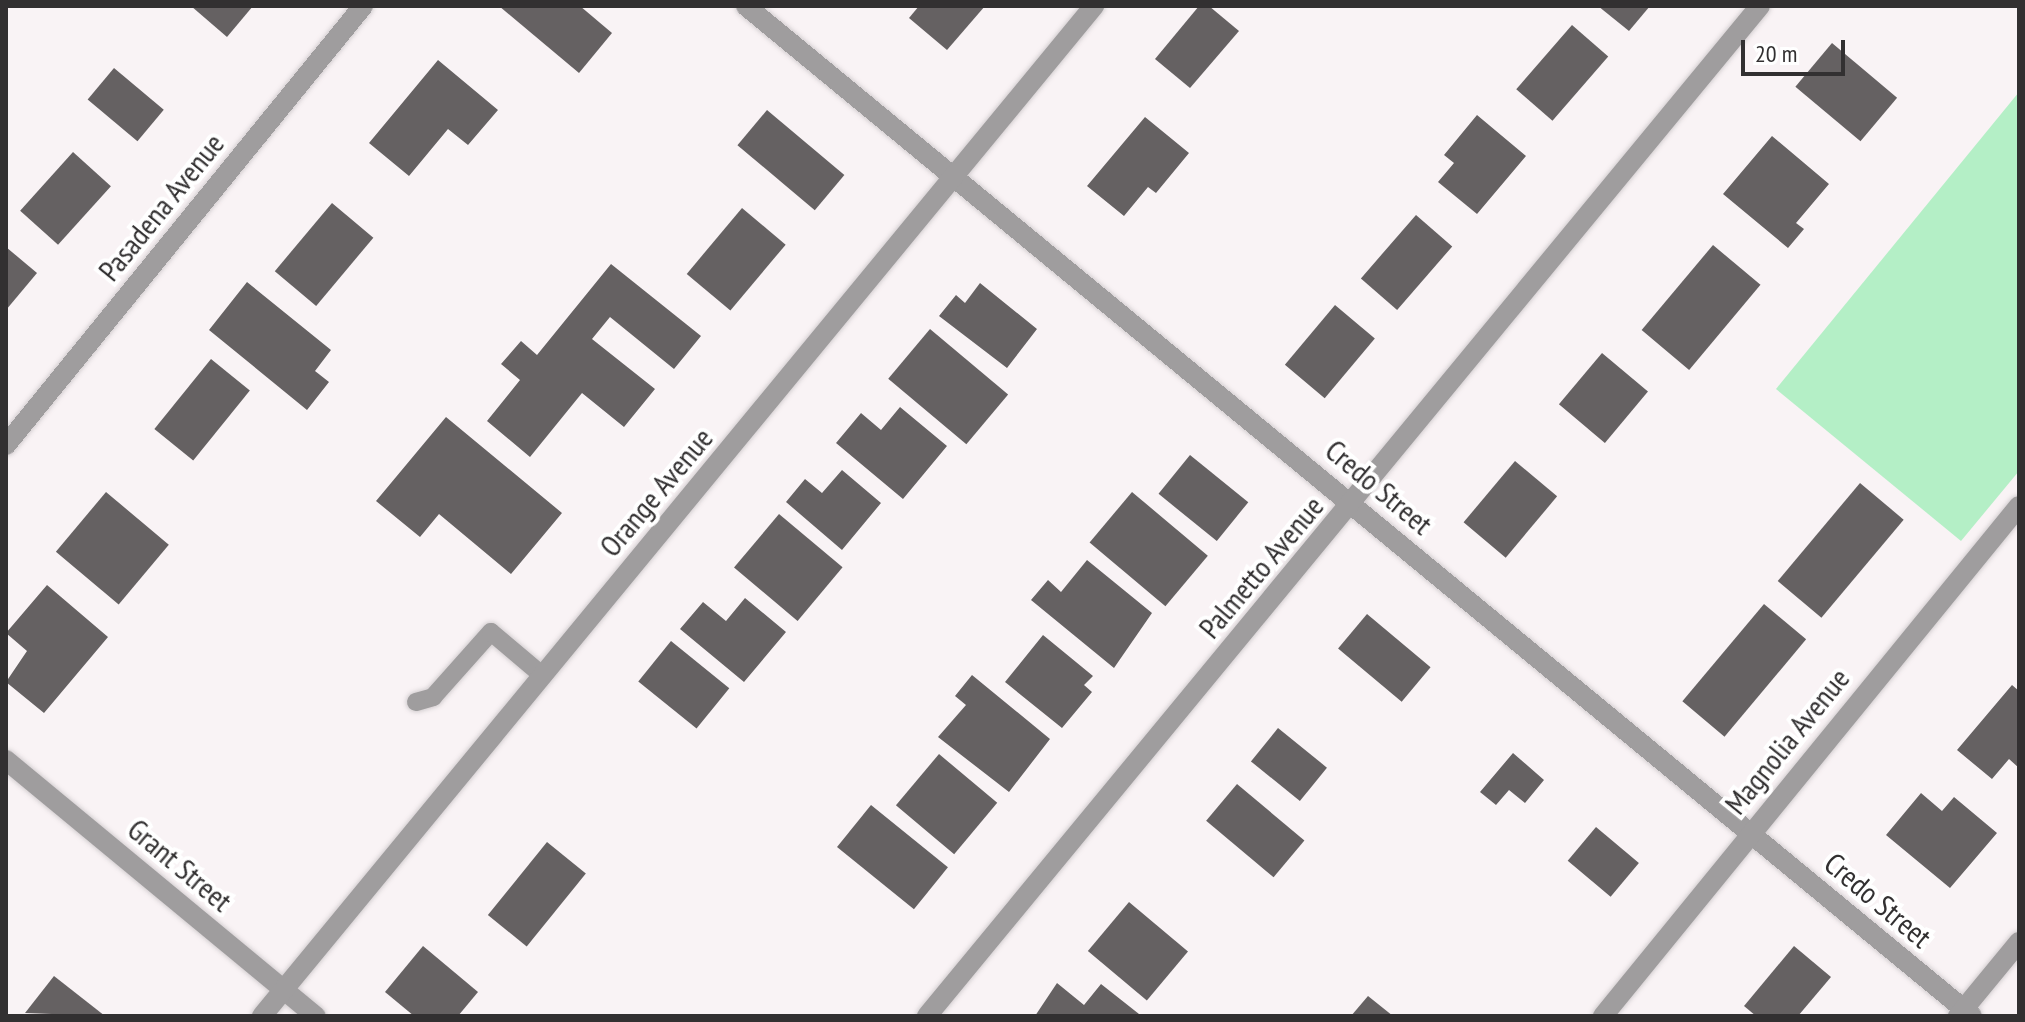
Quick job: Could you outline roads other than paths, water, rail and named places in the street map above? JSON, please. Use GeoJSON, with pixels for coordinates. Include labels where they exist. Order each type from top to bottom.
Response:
{"type":"FeatureCollection","features":[{"type":"Feature","properties":{"kind":"street","name":"Pasadena Avenue"},"geometry":{"type":"LineString","coordinates":[[6,445],[363,6]]}},
{"type":"Feature","properties":{"kind":"street","name":"Credo Street"},"geometry":{"type":"LineString","coordinates":[[746,6],[1750,833],[1964,1014]]}},
{"type":"Feature","properties":{"kind":"street","name":"Orange Avenue"},"geometry":{"type":"LineString","coordinates":[[262,1016],[1094,6]]}},
{"type":"Feature","properties":{"kind":"street","name":"Palmetto Avenue"},"geometry":{"type":"LineString","coordinates":[[927,1016],[1760,6]]}},
{"type":"Feature","properties":{"kind":"street","name":"Magnolia Avenue"},"geometry":{"type":"LineString","coordinates":[[1603,1016],[2019,506]]}},
{"type":"Feature","properties":{"kind":"street","name":"Grant Street"},"geometry":{"type":"LineString","coordinates":[[6,760],[316,1016]]}},
{"type":"Feature","properties":{"kind":"street"},"geometry":{"type":"LineString","coordinates":[[1964,1014],[2019,942]]}},
{"type":"Feature","properties":{"kind":"lane"},"geometry":{"type":"LineString","coordinates":[[416,702],[433,697],[491,632],[543,676]]}}]}
